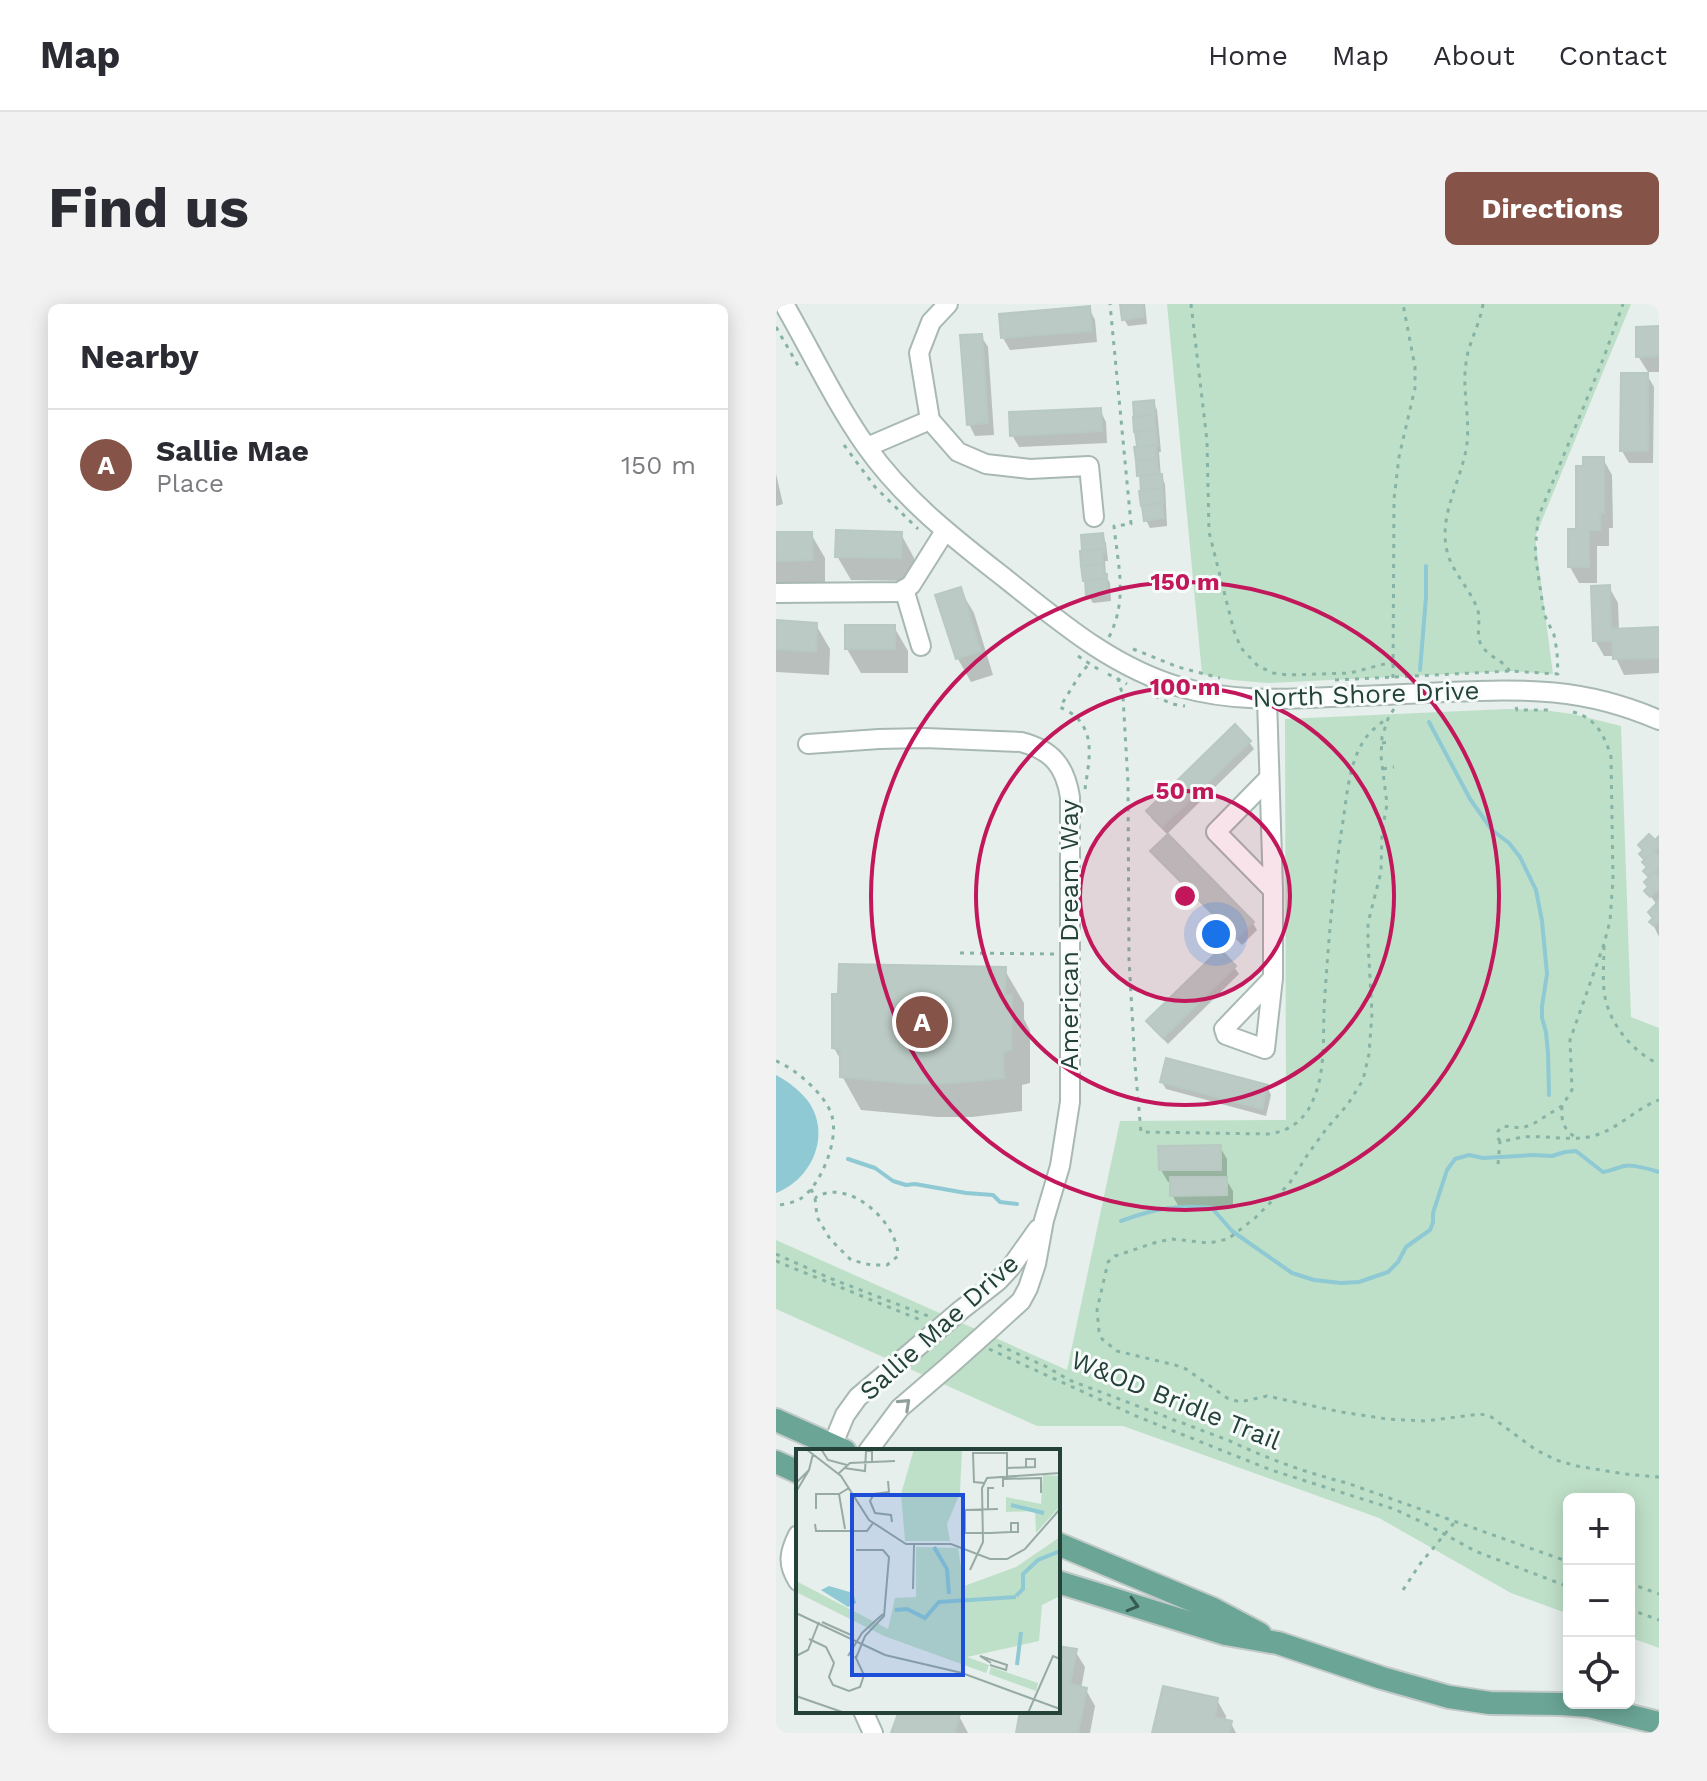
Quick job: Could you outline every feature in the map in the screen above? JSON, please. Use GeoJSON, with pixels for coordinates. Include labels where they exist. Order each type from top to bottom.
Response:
{"type":"FeatureCollection","features":[{"type":"Feature","properties":{"kind":"main road"},"geometry":{"type":"LineString","coordinates":[[776,1420],[835,1449]]}},
{"type":"Feature","properties":{"kind":"main road"},"geometry":{"type":"LineString","coordinates":[[776,1462],[796,1471]]}},
{"type":"Feature","properties":{"kind":"main road"},"geometry":{"type":"LineString","coordinates":[[1060,1545],[1213,1609],[1278,1643]]}},
{"type":"Feature","properties":{"kind":"main road"},"geometry":{"type":"LineString","coordinates":[[1060,1583],[1226,1634],[1278,1643],[1449,1697],[1490,1703],[1589,1706],[1659,1723]]}},
{"type":"Feature","properties":{"kind":"street","name":"North Shore Drive"},"geometry":{"type":"LineString","coordinates":[[784,304],[847,416],[867,447],[907,495],[945,531],[1080,638],[1105,644],[1119,663],[1178,687],[1243,699],[1540,690],[1593,697],[1659,720]]}},
{"type":"Feature","properties":{"kind":"street"},"geometry":{"type":"LineString","coordinates":[[948,304],[931,322],[919,353],[930,420],[958,452],[986,464],[1030,469],[1089,466],[1094,517]]}},
{"type":"Feature","properties":{"kind":"street"},"geometry":{"type":"LineString","coordinates":[[867,447],[930,420]]}},
{"type":"Feature","properties":{"kind":"street"},"geometry":{"type":"LineString","coordinates":[[776,593],[900,592],[911,585],[945,531]]}},
{"type":"Feature","properties":{"kind":"street"},"geometry":{"type":"LineString","coordinates":[[904,589],[921,646]]}},
{"type":"Feature","properties":{"kind":"street"},"geometry":{"type":"LineString","coordinates":[[1267,699],[1273,978]]}},
{"type":"Feature","properties":{"kind":"street","name":"American Dream Way"},"geometry":{"type":"LineString","coordinates":[[808,744],[925,738],[1021,742],[1048,753],[1065,775],[1070,797],[1070,1102],[1060,1166],[1044,1220]]}},
{"type":"Feature","properties":{"kind":"street"},"geometry":{"type":"LineString","coordinates":[[1269,778],[1216,832],[1273,890]]}},
{"type":"Feature","properties":{"kind":"street","name":"Sallie Mae Drive"},"geometry":{"type":"LineString","coordinates":[[835,1449],[845,1415],[858,1397],[998,1281],[1044,1220]]}},
{"type":"Feature","properties":{"kind":"street","name":"Sallie Mae Drive"},"geometry":{"type":"LineString","coordinates":[[869,1449],[900,1408],[950,1365],[989,1341],[1021,1301],[1036,1264],[1044,1220]]}},
{"type":"Feature","properties":{"kind":"street"},"geometry":{"type":"LineString","coordinates":[[776,1562],[795,1542]]}},
{"type":"Feature","properties":{"kind":"street"},"geometry":{"type":"LineString","coordinates":[[791,1577],[789,1560],[795,1542]]}},
{"type":"Feature","properties":{"kind":"street"},"geometry":{"type":"LineString","coordinates":[[864,1713],[873,1733]]}},
{"type":"Feature","properties":{"kind":"path"},"geometry":{"type":"LineString","coordinates":[[1084,798],[1089,758],[1086,730],[1076,717],[1060,707],[1081,673],[1105,644],[1118,618],[1121,598],[1114,526],[1131,524],[1110,304]]}},
{"type":"Feature","properties":{"kind":"path"},"geometry":{"type":"LineString","coordinates":[[1191,304],[1207,441],[1209,532],[1241,648],[1258,666],[1288,675],[1350,673],[1392,662]]}},
{"type":"Feature","properties":{"kind":"path"},"geometry":{"type":"LineString","coordinates":[[1393,677],[1394,499],[1399,457],[1415,388],[1415,367],[1403,304]]}},
{"type":"Feature","properties":{"kind":"path"},"geometry":{"type":"LineString","coordinates":[[1483,304],[1466,361],[1467,443],[1449,510],[1445,542],[1453,566],[1476,606],[1480,621],[1479,642],[1511,671]]}},
{"type":"Feature","properties":{"kind":"path"},"geometry":{"type":"LineString","coordinates":[[1331,680],[1511,671],[1558,674],[1554,635],[1544,614],[1535,553],[1538,518],[1609,346],[1623,304]]}},
{"type":"Feature","properties":{"kind":"path"},"geometry":{"type":"LineString","coordinates":[[1105,644],[1119,641]]}},
{"type":"Feature","properties":{"kind":"path"},"geometry":{"type":"LineString","coordinates":[[1129,647],[1178,667],[1232,680]]}},
{"type":"Feature","properties":{"kind":"path"},"geometry":{"type":"LineString","coordinates":[[1127,684],[1110,675],[1119,678],[1123,697],[1128,783],[1129,959],[1141,1132],[1268,1134],[1284,1132],[1300,1120],[1309,1108],[1323,1054],[1329,933],[1348,788],[1364,740],[1389,716],[1382,743],[1387,804],[1382,832],[1381,872],[1368,923],[1372,1021],[1363,1080],[1289,1184],[1255,1218],[1228,1239],[1209,1243],[1172,1239],[1124,1253],[1108,1262],[1097,1310],[1102,1339],[1117,1351],[1186,1369],[1227,1398],[1240,1402],[1267,1396],[1341,1412],[1425,1421],[1480,1414],[1490,1416],[1536,1450],[1556,1460],[1625,1474],[1659,1477]]}},
{"type":"Feature","properties":{"kind":"path"},"geometry":{"type":"LineString","coordinates":[[1150,694],[1185,706]]}},
{"type":"Feature","properties":{"kind":"path"},"geometry":{"type":"LineString","coordinates":[[1517,710],[1554,710]]}},
{"type":"Feature","properties":{"kind":"path"},"geometry":{"type":"LineString","coordinates":[[1498,1164],[1500,1141],[1497,1137],[1503,1126],[1522,1128],[1543,1119],[1562,1106],[1572,1090],[1572,1031],[1610,921],[1613,880],[1611,757],[1606,739],[1599,729],[1581,714],[1565,710]]}},
{"type":"Feature","properties":{"kind":"path"},"geometry":{"type":"LineString","coordinates":[[1382,743],[1392,742]]}},
{"type":"Feature","properties":{"kind":"path"},"geometry":{"type":"LineString","coordinates":[[1383,769],[1394,767]]}},
{"type":"Feature","properties":{"kind":"path"},"geometry":{"type":"LineString","coordinates":[[1604,944],[1604,996],[1608,1010],[1629,1042],[1659,1064]]}},
{"type":"Feature","properties":{"kind":"path"},"geometry":{"type":"LineString","coordinates":[[960,953],[1069,955]]}},
{"type":"Feature","properties":{"kind":"path"},"geometry":{"type":"LineString","coordinates":[[776,1061],[797,1071],[814,1088],[832,1114],[834,1128],[828,1157],[817,1182],[799,1199],[776,1206]]}},
{"type":"Feature","properties":{"kind":"path"},"geometry":{"type":"LineString","coordinates":[[1500,1141],[1523,1137],[1596,1136],[1610,1130],[1645,1105],[1659,1100]]}},
{"type":"Feature","properties":{"kind":"path"},"geometry":{"type":"LineString","coordinates":[[1562,1106],[1563,1124],[1567,1132],[1576,1138]]}},
{"type":"Feature","properties":{"kind":"path"},"geometry":{"type":"LineString","coordinates":[[1522,1128],[1523,1137]]}},
{"type":"Feature","properties":{"kind":"path"},"geometry":{"type":"LineString","coordinates":[[811,1189],[817,1217],[830,1239],[851,1260],[887,1265],[898,1256],[898,1244],[886,1222],[863,1201],[836,1192],[824,1192],[815,1198]]}},
{"type":"Feature","properties":{"kind":"path"},"geometry":{"type":"LineString","coordinates":[[776,1254],[931,1317]]}},
{"type":"Feature","properties":{"kind":"path"},"geometry":{"type":"LineString","coordinates":[[776,1261],[923,1321]]}},
{"type":"Feature","properties":{"kind":"path"},"geometry":{"type":"LineString","coordinates":[[989,1341],[1136,1416],[1271,1470],[1394,1509],[1475,1551],[1563,1585]]}},
{"type":"Feature","properties":{"kind":"path","name":"W&OD Bridle Trail"},"geometry":{"type":"LineString","coordinates":[[989,1341],[1069,1380],[1255,1453],[1563,1560]]}},
{"type":"Feature","properties":{"kind":"path"},"geometry":{"type":"LineString","coordinates":[[1403,1590],[1455,1522]]}},
{"type":"Feature","properties":{"kind":"path"},"geometry":{"type":"LineString","coordinates":[[1635,1585],[1659,1594]]}},
{"type":"Feature","properties":{"kind":"path"},"geometry":{"type":"LineString","coordinates":[[1635,1611],[1659,1620]]}},
{"type":"Feature","properties":{"kind":"green space"},"geometry":{"type":"Polygon","coordinates":[[[1167,304],[1631,304],[1535,537],[1553,674],[1511,671],[1268,683],[1202,674],[1167,304]]]}},
{"type":"Feature","properties":{"kind":"green space"},"geometry":{"type":"Polygon","coordinates":[[[1507,709],[1573,714],[1621,726],[1631,1017],[1659,1028],[1659,1648],[1635,1639],[1635,1493],[1563,1493],[1563,1612],[1511,1593],[1379,1518],[1123,1426],[1037,1426],[776,1309],[776,1240],[1067,1370],[1120,1121],[1286,1120],[1285,719],[1507,709]]]}},
{"type":"Feature","properties":{"kind":"water"},"geometry":{"type":"Polygon","coordinates":[[[776,1075],[807,1100],[816,1117],[818,1130],[814,1156],[807,1168],[788,1187],[776,1193],[776,1075]]]}},
{"type":"Feature","properties":{"kind":"building"},"geometry":{"type":"Polygon","coordinates":[[[1120,304],[1143,304],[1144,317],[1122,320],[1120,304]]]}},
{"type":"Feature","properties":{"kind":"building"},"geometry":{"type":"Polygon","coordinates":[[[1090,306],[1092,331],[1001,338],[999,314],[1090,306]]]}},
{"type":"Feature","properties":{"kind":"building"},"geometry":{"type":"Polygon","coordinates":[[[1659,326],[1659,356],[1636,357],[1636,327],[1659,326]]]}},
{"type":"Feature","properties":{"kind":"building"},"geometry":{"type":"Polygon","coordinates":[[[982,334],[988,423],[967,425],[960,335],[982,334]]]}},
{"type":"Feature","properties":{"kind":"building"},"geometry":{"type":"Polygon","coordinates":[[[1621,373],[1648,373],[1648,451],[1620,451],[1621,373]]]}},
{"type":"Feature","properties":{"kind":"building"},"geometry":{"type":"Polygon","coordinates":[[[1154,400],[1155,415],[1134,417],[1133,402],[1154,400]]]}},
{"type":"Feature","properties":{"kind":"building"},"geometry":{"type":"Polygon","coordinates":[[[1101,408],[1102,431],[1010,436],[1009,412],[1101,408]]]}},
{"type":"Feature","properties":{"kind":"building"},"geometry":{"type":"Polygon","coordinates":[[[1154,415],[1156,430],[1134,432],[1133,417],[1154,415]]]}},
{"type":"Feature","properties":{"kind":"building"},"geometry":{"type":"Polygon","coordinates":[[[1156,430],[1158,445],[1137,446],[1135,432],[1156,430]]]}},
{"type":"Feature","properties":{"kind":"building"},"geometry":{"type":"Polygon","coordinates":[[[1156,445],[1157,459],[1136,461],[1134,447],[1156,445]]]}},
{"type":"Feature","properties":{"kind":"building"},"geometry":{"type":"Polygon","coordinates":[[[1583,457],[1604,457],[1604,513],[1600,513],[1601,530],[1589,530],[1589,567],[1568,567],[1568,529],[1576,529],[1576,466],[1583,466],[1583,457]]]}},
{"type":"Feature","properties":{"kind":"building"},"geometry":{"type":"Polygon","coordinates":[[[1157,459],[1159,475],[1137,476],[1136,461],[1157,459]]]}},
{"type":"Feature","properties":{"kind":"building"},"geometry":{"type":"Polygon","coordinates":[[[1162,474],[1163,488],[1141,491],[1140,476],[1162,474]]]}},
{"type":"Feature","properties":{"kind":"building"},"geometry":{"type":"Polygon","coordinates":[[[1162,488],[1164,503],[1141,506],[1139,491],[1162,488]]]}},
{"type":"Feature","properties":{"kind":"building"},"geometry":{"type":"Polygon","coordinates":[[[1162,503],[1164,518],[1144,521],[1142,506],[1162,503]]]}},
{"type":"Feature","properties":{"kind":"building"},"geometry":{"type":"Polygon","coordinates":[[[836,530],[902,532],[901,558],[835,557],[836,530]]]}},
{"type":"Feature","properties":{"kind":"building"},"geometry":{"type":"Polygon","coordinates":[[[776,532],[812,532],[813,560],[776,561],[776,532]]]}},
{"type":"Feature","properties":{"kind":"building"},"geometry":{"type":"Polygon","coordinates":[[[1103,533],[1105,549],[1082,550],[1081,535],[1103,533]]]}},
{"type":"Feature","properties":{"kind":"building"},"geometry":{"type":"Polygon","coordinates":[[[1105,549],[1103,564],[1081,566],[1080,551],[1105,549]]]}},
{"type":"Feature","properties":{"kind":"building"},"geometry":{"type":"Polygon","coordinates":[[[1103,564],[1107,579],[1083,581],[1081,566],[1103,564]]]}},
{"type":"Feature","properties":{"kind":"building"},"geometry":{"type":"Polygon","coordinates":[[[1107,579],[1108,594],[1086,596],[1085,580],[1107,579]]]}},
{"type":"Feature","properties":{"kind":"building"},"geometry":{"type":"Polygon","coordinates":[[[1610,585],[1611,629],[1659,627],[1659,658],[1613,659],[1612,641],[1593,641],[1591,586],[1610,585]]]}},
{"type":"Feature","properties":{"kind":"building"},"geometry":{"type":"Polygon","coordinates":[[[961,587],[981,651],[956,659],[935,595],[961,587]]]}},
{"type":"Feature","properties":{"kind":"building"},"geometry":{"type":"Polygon","coordinates":[[[776,620],[817,623],[816,652],[776,649],[776,620]]]}},
{"type":"Feature","properties":{"kind":"building"},"geometry":{"type":"Polygon","coordinates":[[[845,625],[895,625],[895,649],[845,649],[845,625]]]}},
{"type":"Feature","properties":{"kind":"building"},"geometry":{"type":"Polygon","coordinates":[[[1235,724],[1251,741],[1162,827],[1146,811],[1235,724]]]}},
{"type":"Feature","properties":{"kind":"building"},"geometry":{"type":"Polygon","coordinates":[[[1168,834],[1254,922],[1237,938],[1150,851],[1168,834]]]}},
{"type":"Feature","properties":{"kind":"building"},"geometry":{"type":"Polygon","coordinates":[[[1649,834],[1655,840],[1659,836],[1659,847],[1645,860],[1639,854],[1643,850],[1638,845],[1649,834]]]}},
{"type":"Feature","properties":{"kind":"building"},"geometry":{"type":"Polygon","coordinates":[[[1654,851],[1659,856],[1659,868],[1649,877],[1643,871],[1647,867],[1642,862],[1654,851]]]}},
{"type":"Feature","properties":{"kind":"building"},"geometry":{"type":"Polygon","coordinates":[[[1655,871],[1659,876],[1659,889],[1650,897],[1644,891],[1648,887],[1644,882],[1655,871]]]}},
{"type":"Feature","properties":{"kind":"building"},"geometry":{"type":"Polygon","coordinates":[[[1659,901],[1659,922],[1654,926],[1649,922],[1653,918],[1648,912],[1659,901]]]}},
{"type":"Feature","properties":{"kind":"building"},"geometry":{"type":"Polygon","coordinates":[[[1220,949],[1236,966],[1163,1038],[1146,1021],[1220,949]]]}},
{"type":"Feature","properties":{"kind":"building"},"geometry":{"type":"Polygon","coordinates":[[[839,964],[1006,967],[1005,995],[1012,995],[1011,1050],[1003,1052],[1004,1078],[918,1084],[840,1077],[840,1049],[832,1048],[832,994],[838,994],[839,964]]]}},
{"type":"Feature","properties":{"kind":"building"},"geometry":{"type":"Polygon","coordinates":[[[1166,1058],[1268,1085],[1262,1109],[1160,1082],[1166,1058]]]}},
{"type":"Feature","properties":{"kind":"building"},"geometry":{"type":"Polygon","coordinates":[[[1221,1145],[1221,1170],[1159,1170],[1158,1146],[1221,1145]]]}},
{"type":"Feature","properties":{"kind":"building"},"geometry":{"type":"Polygon","coordinates":[[[1170,1177],[1227,1177],[1227,1195],[1170,1196],[1170,1177]]]}},
{"type":"Feature","properties":{"kind":"building"},"geometry":{"type":"Polygon","coordinates":[[[1060,1646],[1077,1649],[1070,1684],[1087,1688],[1078,1733],[1016,1733],[1020,1713],[1060,1713],[1060,1646]]]}},
{"type":"Feature","properties":{"kind":"building"},"geometry":{"type":"Polygon","coordinates":[[[1163,1686],[1218,1698],[1215,1717],[1232,1721],[1229,1733],[1152,1733],[1163,1686]]]}},
{"type":"Feature","properties":{"kind":"building"},"geometry":{"type":"Polygon","coordinates":[[[898,1713],[960,1714],[955,1733],[891,1733],[898,1713]]]}},
{"type":"Feature","properties":{"kind":"waterway"},"geometry":{"type":"LineString","coordinates":[[1420,670],[1426,566]]}},
{"type":"Feature","properties":{"kind":"waterway"},"geometry":{"type":"LineString","coordinates":[[1429,722],[1470,799],[1492,830],[1509,843],[1520,857],[1536,890],[1547,974],[1542,1018],[1548,1053],[1549,1095]]}},
{"type":"Feature","properties":{"kind":"waterway"},"geometry":{"type":"LineString","coordinates":[[1121,1221],[1166,1208],[1212,1208],[1232,1231],[1292,1273],[1314,1280],[1359,1282],[1388,1272],[1406,1247],[1430,1230],[1447,1170],[1455,1159],[1469,1155],[1483,1158],[1552,1156],[1576,1151],[1603,1172],[1628,1166],[1659,1172]]}},
{"type":"Feature","properties":{"kind":"waterway"},"geometry":{"type":"LineString","coordinates":[[848,1159],[875,1168],[893,1181],[906,1185],[993,1195],[1000,1202],[1017,1204]]}},
{"type":"Feature","properties":{"kind":"place","name":"Sallie Mae"},"geometry":{"type":"Point","coordinates":[922,1022]}}]}
